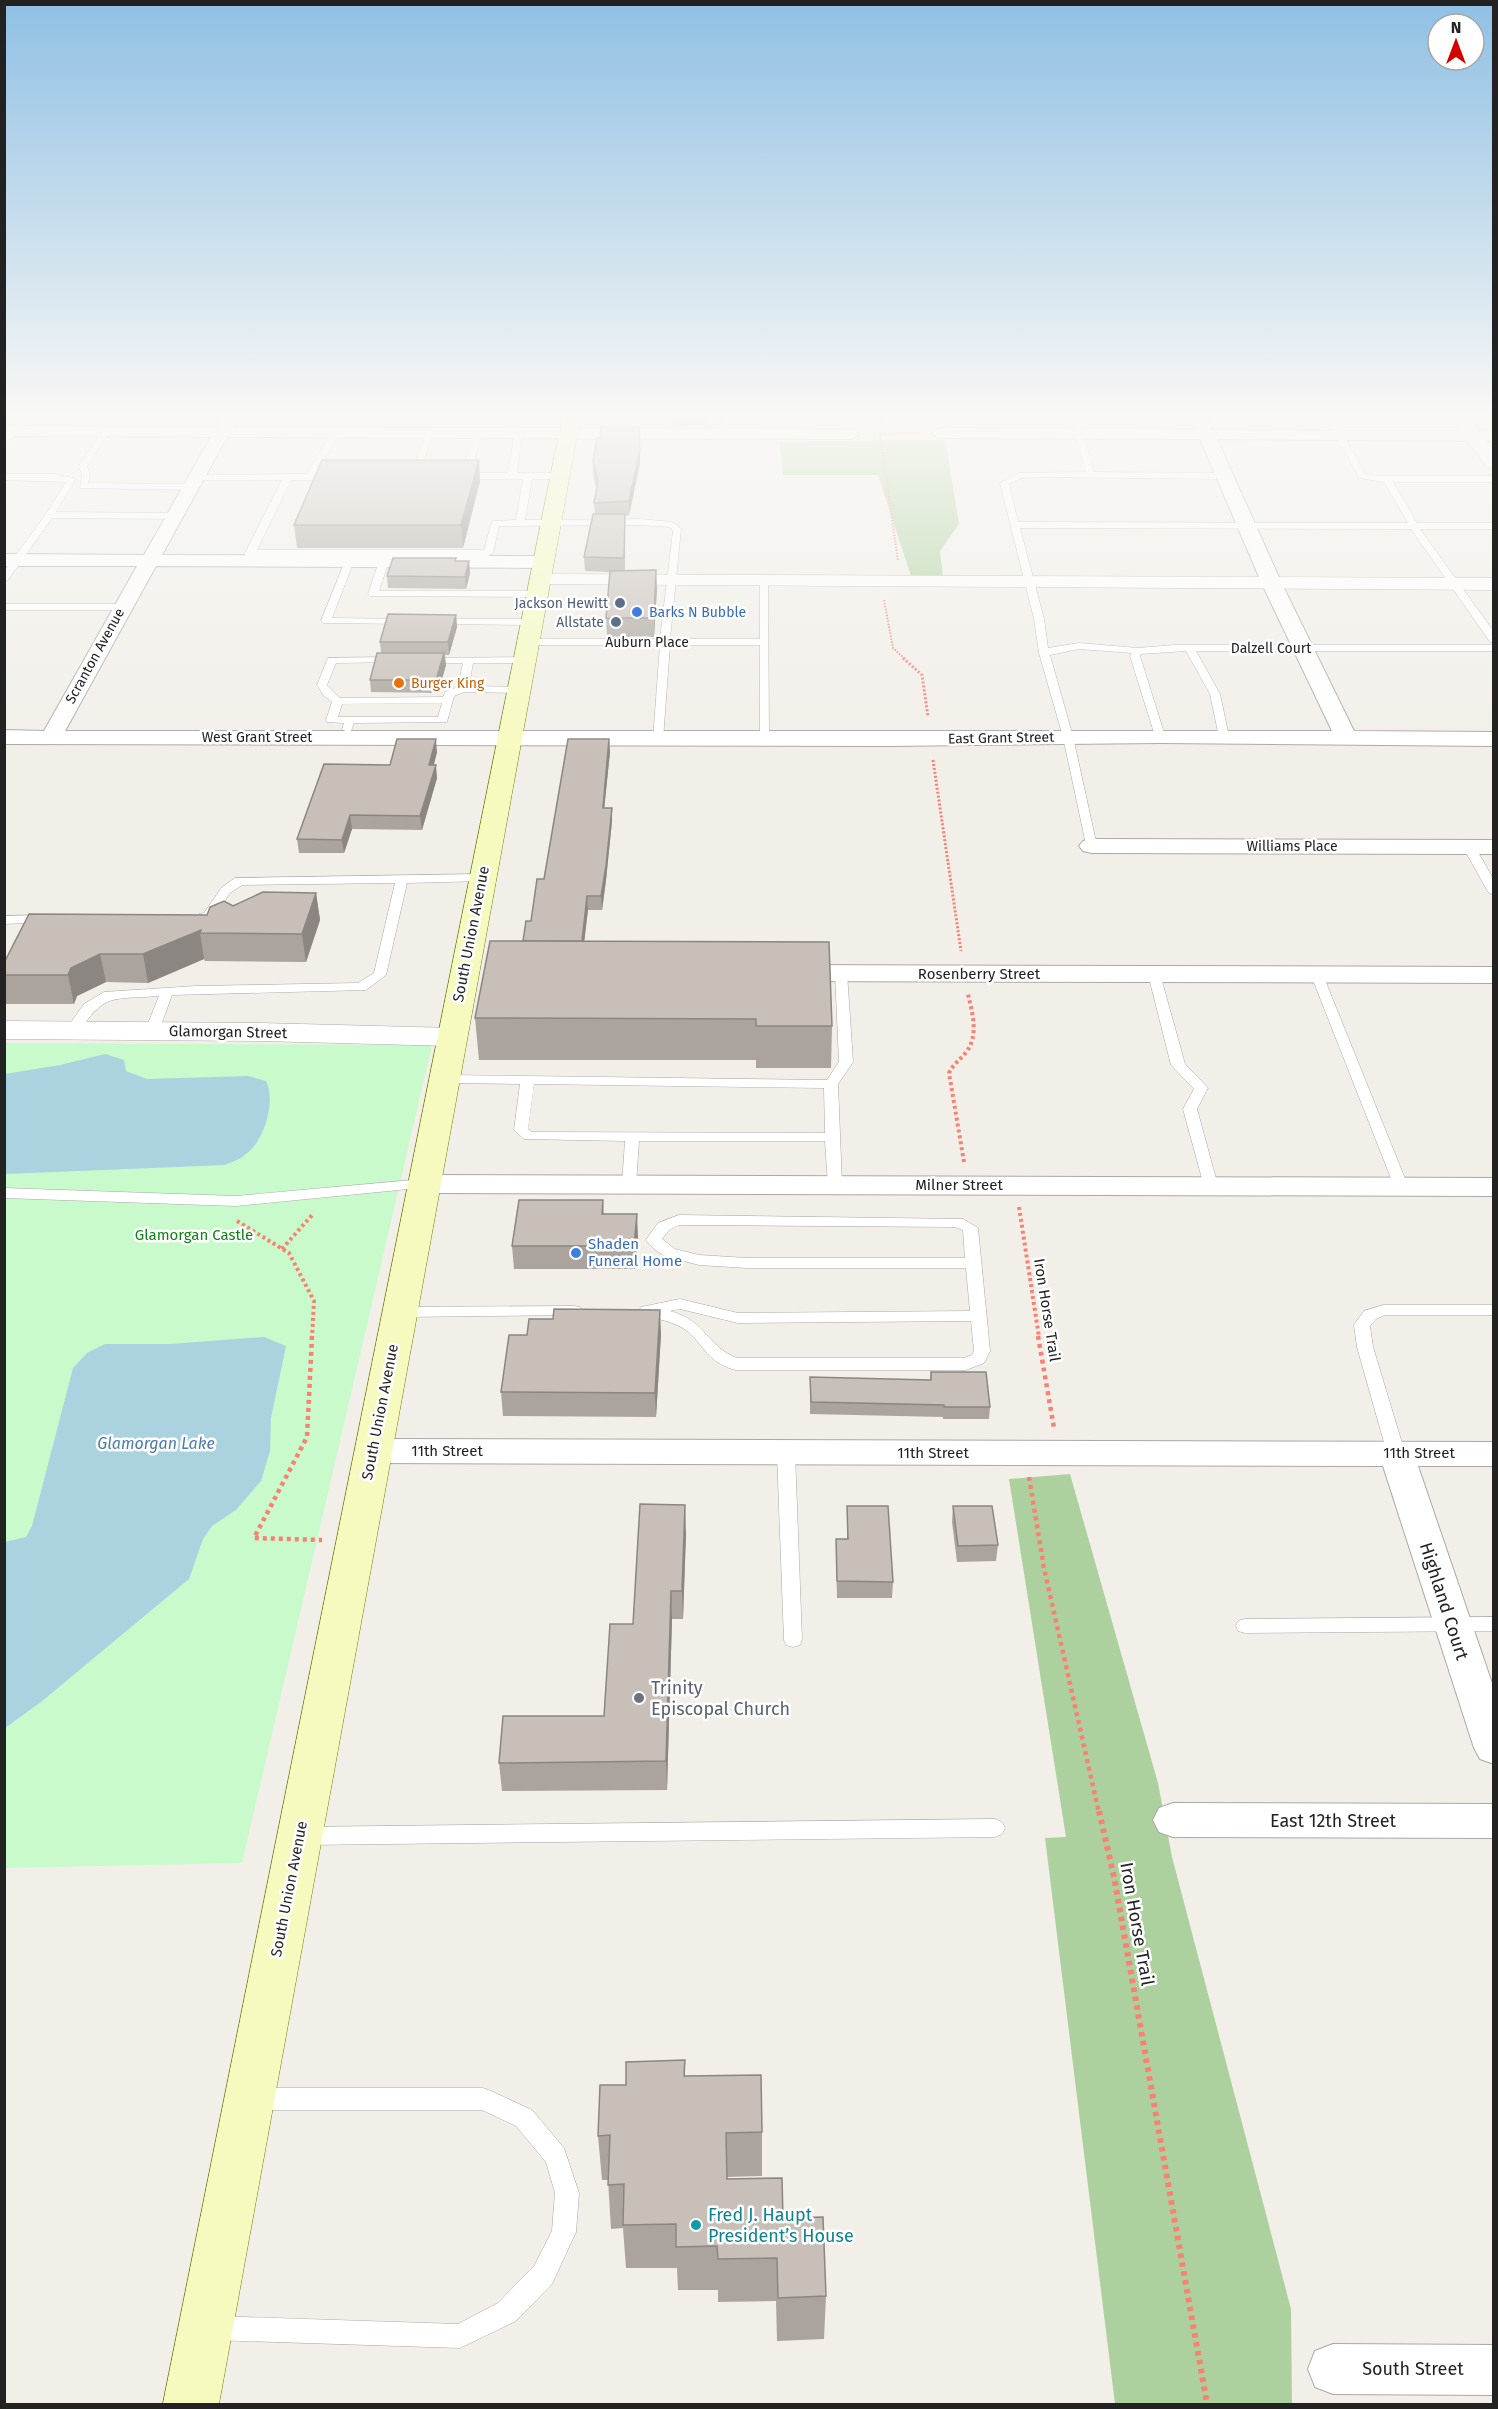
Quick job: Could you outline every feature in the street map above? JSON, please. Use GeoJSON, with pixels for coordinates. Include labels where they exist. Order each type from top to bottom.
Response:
{"type":"FeatureCollection","features":[{"type":"Feature","properties":{"kind":"main road","name":"South Union Avenue"},"geometry":{"type":"LineString","coordinates":[[191,2404],[452,1037],[475,971],[482,878],[532,621],[536,531]]}},
{"type":"Feature","properties":{"kind":"street","name":"Scranton Avenue"},"geometry":{"type":"LineString","coordinates":[[51,737],[166,531]]}},
{"type":"Feature","properties":{"kind":"street"},"geometry":{"type":"LineString","coordinates":[[1250,531],[1272,584],[1346,737]]}},
{"type":"Feature","properties":{"kind":"street"},"geometry":{"type":"LineString","coordinates":[[11,560],[249,557],[384,561],[465,558],[532,621],[673,581],[1494,584]]}},
{"type":"Feature","properties":{"kind":"street","name":"West Grant Street"},"geometry":{"type":"LineString","coordinates":[[4,736],[51,737],[347,729],[510,738]]}},
{"type":"Feature","properties":{"kind":"street","name":"East Grant Street"},"geometry":{"type":"LineString","coordinates":[[510,738],[1224,736],[1494,739]]}},
{"type":"Feature","properties":{"kind":"street","name":"Williams Place"},"geometry":{"type":"LineString","coordinates":[[1091,846],[1494,847]]}},
{"type":"Feature","properties":{"kind":"street","name":"Rosenberry Street"},"geometry":{"type":"LineString","coordinates":[[758,973],[1494,975]]}},
{"type":"Feature","properties":{"kind":"street","name":"Glamorgan Street"},"geometry":{"type":"LineString","coordinates":[[4,1030],[452,1037]]}},
{"type":"Feature","properties":{"kind":"street","name":"Milner Street"},"geometry":{"type":"LineString","coordinates":[[424,1184],[1494,1187]]}},
{"type":"Feature","properties":{"kind":"street","name":"11th Street"},"geometry":{"type":"LineString","coordinates":[[372,1451],[1494,1454]]}},
{"type":"Feature","properties":{"kind":"street","name":"Highland Court"},"geometry":{"type":"LineString","coordinates":[[1396,1453],[1494,1748]]}},
{"type":"Feature","properties":{"kind":"street","name":"East 12th Street"},"geometry":{"type":"LineString","coordinates":[[1173,1820],[1494,1821]]}},
{"type":"Feature","properties":{"kind":"street","name":"South Street"},"geometry":{"type":"LineString","coordinates":[[1333,2369],[1494,2370]]}},
{"type":"Feature","properties":{"kind":"lane"},"geometry":{"type":"LineString","coordinates":[[4,579],[11,560],[36,531]]}},
{"type":"Feature","properties":{"kind":"lane"},"geometry":{"type":"LineString","coordinates":[[261,531],[249,557],[465,558],[488,554],[493,531]]}},
{"type":"Feature","properties":{"kind":"lane"},"geometry":{"type":"LineString","coordinates":[[658,739],[665,642],[678,531]]}},
{"type":"Feature","properties":{"kind":"lane"},"geometry":{"type":"LineString","coordinates":[[1015,531],[1039,618],[1044,653],[1068,737],[1091,846]]}},
{"type":"Feature","properties":{"kind":"lane"},"geometry":{"type":"LineString","coordinates":[[1418,531],[1494,640]]}},
{"type":"Feature","properties":{"kind":"lane"},"geometry":{"type":"LineString","coordinates":[[349,561],[326,621],[418,622]]}},
{"type":"Feature","properties":{"kind":"lane"},"geometry":{"type":"LineString","coordinates":[[384,561],[373,594],[532,621]]}},
{"type":"Feature","properties":{"kind":"lane"},"geometry":{"type":"LineString","coordinates":[[765,581],[765,739]]}},
{"type":"Feature","properties":{"kind":"lane"},"geometry":{"type":"LineString","coordinates":[[4,607],[123,607]]}},
{"type":"Feature","properties":{"kind":"lane"},"geometry":{"type":"LineString","coordinates":[[429,622],[532,621]]}},
{"type":"Feature","properties":{"kind":"lane"},"geometry":{"type":"LineString","coordinates":[[448,700],[338,701],[327,693],[322,685],[332,660],[469,660],[532,621]]}},
{"type":"Feature","properties":{"kind":"lane"},"geometry":{"type":"LineString","coordinates":[[338,701],[331,720],[347,729],[443,720],[449,694],[463,689],[532,621]]}},
{"type":"Feature","properties":{"kind":"lane","name":"Auburn Place"},"geometry":{"type":"LineString","coordinates":[[532,621],[665,642],[765,642]]}},
{"type":"Feature","properties":{"kind":"lane","name":"Dalzell Court"},"geometry":{"type":"LineString","coordinates":[[1044,653],[1058,647],[1077,646],[1103,646],[1138,651],[1189,648],[1494,648]]}},
{"type":"Feature","properties":{"kind":"lane"},"geometry":{"type":"LineString","coordinates":[[1189,648],[1215,694],[1224,736]]}},
{"type":"Feature","properties":{"kind":"lane"},"geometry":{"type":"LineString","coordinates":[[1138,651],[1135,656],[1160,736]]}},
{"type":"Feature","properties":{"kind":"lane"},"geometry":{"type":"LineString","coordinates":[[463,689],[469,660]]}},
{"type":"Feature","properties":{"kind":"lane"},"geometry":{"type":"LineString","coordinates":[[1469,847],[1494,892]]}},
{"type":"Feature","properties":{"kind":"lane"},"geometry":{"type":"LineString","coordinates":[[184,917],[208,917],[226,890],[239,881],[482,878]]}},
{"type":"Feature","properties":{"kind":"lane"},"geometry":{"type":"LineString","coordinates":[[72,1031],[89,1007],[104,996],[361,987],[380,975],[402,879]]}},
{"type":"Feature","properties":{"kind":"lane"},"geometry":{"type":"LineString","coordinates":[[4,920],[52,919]]}},
{"type":"Feature","properties":{"kind":"lane"},"geometry":{"type":"LineString","coordinates":[[836,1185],[831,1084],[846,1062],[841,973]]}},
{"type":"Feature","properties":{"kind":"lane"},"geometry":{"type":"LineString","coordinates":[[1154,974],[1178,1065],[1201,1088],[1190,1108],[1211,1186]]}},
{"type":"Feature","properties":{"kind":"lane"},"geometry":{"type":"LineString","coordinates":[[1317,975],[1401,1186]]}},
{"type":"Feature","properties":{"kind":"lane"},"geometry":{"type":"LineString","coordinates":[[152,1031],[167,992]]}},
{"type":"Feature","properties":{"kind":"lane"},"geometry":{"type":"LineString","coordinates":[[444,1079],[831,1084]]}},
{"type":"Feature","properties":{"kind":"lane"},"geometry":{"type":"LineString","coordinates":[[528,1080],[521,1130],[529,1136],[832,1137]]}},
{"type":"Feature","properties":{"kind":"lane"},"geometry":{"type":"LineString","coordinates":[[629,1184],[632,1137]]}},
{"type":"Feature","properties":{"kind":"lane"},"geometry":{"type":"LineString","coordinates":[[4,1193],[236,1201],[424,1184]]}},
{"type":"Feature","properties":{"kind":"lane"},"geometry":{"type":"LineString","coordinates":[[647,1311],[685,1322],[711,1352],[720,1359],[735,1364],[966,1364],[978,1359],[982,1352],[974,1263],[970,1228],[958,1222],[678,1220],[668,1223],[657,1232],[654,1240],[670,1253],[699,1260],[747,1263],[974,1263]]}},
{"type":"Feature","properties":{"kind":"lane"},"geometry":{"type":"LineString","coordinates":[[627,1311],[647,1311],[680,1304],[738,1318],[979,1316]]}},
{"type":"Feature","properties":{"kind":"lane"},"geometry":{"type":"LineString","coordinates":[[1396,1453],[1365,1347],[1362,1325],[1370,1315],[1383,1310],[1494,1310]]}},
{"type":"Feature","properties":{"kind":"lane"},"geometry":{"type":"LineString","coordinates":[[399,1312],[581,1311]]}},
{"type":"Feature","properties":{"kind":"lane"},"geometry":{"type":"LineString","coordinates":[[786,1453],[793,1640]]}},
{"type":"Feature","properties":{"kind":"lane"},"geometry":{"type":"LineString","coordinates":[[1245,1626],[1494,1623]]}},
{"type":"Feature","properties":{"kind":"lane"},"geometry":{"type":"LineString","coordinates":[[299,1836],[994,1828]]}},
{"type":"Feature","properties":{"kind":"lane"},"geometry":{"type":"LineString","coordinates":[[205,2328],[460,2336],[507,2312],[543,2275],[564,2232],[567,2193],[556,2156],[524,2118],[483,2099],[249,2099]]}},
{"type":"Feature","properties":{"kind":"path"},"geometry":{"type":"LineString","coordinates":[[887,531],[893,648],[922,675],[931,738]]}},
{"type":"Feature","properties":{"kind":"path","name":"Iron Horse Trail"},"geometry":{"type":"LineString","coordinates":[[992,1185],[1018,1202],[1058,1453]]}},
{"type":"Feature","properties":{"kind":"path"},"geometry":{"type":"LineString","coordinates":[[282,1249],[332,1192]]}},
{"type":"Feature","properties":{"kind":"path"},"geometry":{"type":"LineString","coordinates":[[204,1200],[289,1253],[315,1301],[307,1437],[254,1538],[355,1541]]}},
{"type":"Feature","properties":{"kind":"path","name":"Iron Horse Trail"},"geometry":{"type":"LineString","coordinates":[[1024,1453],[1044,1568],[1114,1877],[1207,2404]]}},
{"type":"Feature","properties":{"kind":"green space"},"geometry":{"type":"Polygon","coordinates":[[[896,531],[954,531],[940,551],[943,576],[911,576],[896,531]]]}},
{"type":"Feature","properties":{"kind":"green space","name":"Glamorgan Castle"},"geometry":{"type":"Polygon","coordinates":[[[4,1043],[432,1045],[242,1863],[5,1868],[4,1043]]]}},
{"type":"Feature","properties":{"kind":"green space"},"geometry":{"type":"Polygon","coordinates":[[[1070,1474],[1158,1783],[1172,1857],[1291,2309],[1292,2404],[1115,2404],[1045,1838],[1066,1837],[1009,1479],[1070,1474]]]}},
{"type":"Feature","properties":{"kind":"water"},"geometry":{"type":"Polygon","coordinates":[[[105,1054],[124,1060],[126,1071],[147,1079],[248,1076],[266,1081],[269,1089],[269,1109],[259,1140],[244,1156],[225,1165],[5,1174],[5,1074],[60,1065],[105,1054]]]}},
{"type":"Feature","properties":{"kind":"water","name":"Glamorgan Lake"},"geometry":{"type":"Polygon","coordinates":[[[264,1337],[286,1346],[271,1418],[270,1451],[261,1481],[236,1510],[212,1526],[203,1539],[189,1579],[41,1702],[5,1728],[5,1542],[26,1537],[32,1526],[73,1368],[87,1353],[105,1344],[170,1344],[264,1337]]]}},
{"type":"Feature","properties":{"kind":"building"},"geometry":{"type":"Polygon","coordinates":[[[589,531],[625,531],[624,558],[584,557],[589,531]]]}},
{"type":"Feature","properties":{"kind":"building"},"geometry":{"type":"Polygon","coordinates":[[[393,558],[456,558],[455,561],[469,561],[465,577],[387,576],[393,558]]]}},
{"type":"Feature","properties":{"kind":"building"},"geometry":{"type":"Polygon","coordinates":[[[656,570],[654,618],[606,618],[610,571],[656,570]]]}},
{"type":"Feature","properties":{"kind":"building"},"geometry":{"type":"Polygon","coordinates":[[[388,614],[456,615],[448,642],[380,642],[388,614]]]}},
{"type":"Feature","properties":{"kind":"building"},"geometry":{"type":"Polygon","coordinates":[[[377,653],[444,653],[436,680],[370,680],[377,653]]]}},
{"type":"Feature","properties":{"kind":"building"},"geometry":{"type":"Polygon","coordinates":[[[397,739],[436,739],[429,765],[436,765],[420,816],[350,815],[342,840],[297,839],[324,764],[390,765],[397,739]]]}},
{"type":"Feature","properties":{"kind":"building"},"geometry":{"type":"Polygon","coordinates":[[[568,739],[609,739],[603,808],[612,808],[601,896],[587,896],[582,941],[523,941],[526,921],[531,921],[537,879],[544,879],[568,739]]]}},
{"type":"Feature","properties":{"kind":"building"},"geometry":{"type":"Polygon","coordinates":[[[263,892],[316,893],[302,934],[200,933],[201,930],[143,954],[100,954],[71,968],[68,975],[4,975],[4,963],[29,914],[207,915],[210,907],[224,901],[233,906],[263,892]]]}},
{"type":"Feature","properties":{"kind":"building"},"geometry":{"type":"Polygon","coordinates":[[[490,941],[829,942],[832,1026],[756,1026],[756,1019],[475,1018],[490,941]]]}},
{"type":"Feature","properties":{"kind":"building"},"geometry":{"type":"Polygon","coordinates":[[[519,1200],[603,1200],[602,1214],[637,1214],[634,1246],[512,1246],[519,1200]]]}},
{"type":"Feature","properties":{"kind":"building"},"geometry":{"type":"Polygon","coordinates":[[[554,1309],[660,1310],[655,1393],[501,1392],[509,1335],[527,1335],[529,1319],[553,1319],[554,1309]]]}},
{"type":"Feature","properties":{"kind":"building"},"geometry":{"type":"Polygon","coordinates":[[[931,1372],[986,1372],[990,1407],[811,1402],[810,1377],[931,1380],[931,1372]]]}},
{"type":"Feature","properties":{"kind":"building"},"geometry":{"type":"Polygon","coordinates":[[[640,1504],[685,1505],[682,1591],[671,1591],[666,1761],[499,1763],[503,1716],[604,1716],[610,1624],[633,1624],[640,1504]]]}},
{"type":"Feature","properties":{"kind":"building"},"geometry":{"type":"Polygon","coordinates":[[[847,1506],[888,1506],[893,1582],[837,1581],[836,1539],[848,1539],[847,1506]]]}},
{"type":"Feature","properties":{"kind":"building"},"geometry":{"type":"Polygon","coordinates":[[[953,1506],[992,1506],[998,1545],[958,1546],[953,1506]]]}},
{"type":"Feature","properties":{"kind":"building"},"geometry":{"type":"Polygon","coordinates":[[[685,2060],[684,2076],[761,2075],[762,2132],[726,2133],[727,2179],[782,2178],[783,2218],[823,2217],[826,2296],[778,2298],[777,2258],[718,2259],[717,2246],[676,2247],[676,2224],[623,2225],[624,2184],[608,2185],[610,2135],[598,2136],[600,2085],[626,2085],[626,2062],[685,2060]]]}},
{"type":"Feature","properties":{"kind":"place","name":"Jackson Hewitt"},"geometry":{"type":"Point","coordinates":[620,603]}},
{"type":"Feature","properties":{"kind":"place","name":"Barks N Bubble"},"geometry":{"type":"Point","coordinates":[637,612]}},
{"type":"Feature","properties":{"kind":"place","name":"Allstate"},"geometry":{"type":"Point","coordinates":[616,622]}},
{"type":"Feature","properties":{"kind":"place","name":"Burger King"},"geometry":{"type":"Point","coordinates":[399,683]}},
{"type":"Feature","properties":{"kind":"place","name":"Shaden Funeral Home"},"geometry":{"type":"Point","coordinates":[576,1253]}},
{"type":"Feature","properties":{"kind":"place","name":"Trinity Episcopal Church"},"geometry":{"type":"Point","coordinates":[639,1698]}},
{"type":"Feature","properties":{"kind":"place","name":"Fred J. Haupt President’s House"},"geometry":{"type":"Point","coordinates":[696,2225]}}]}
